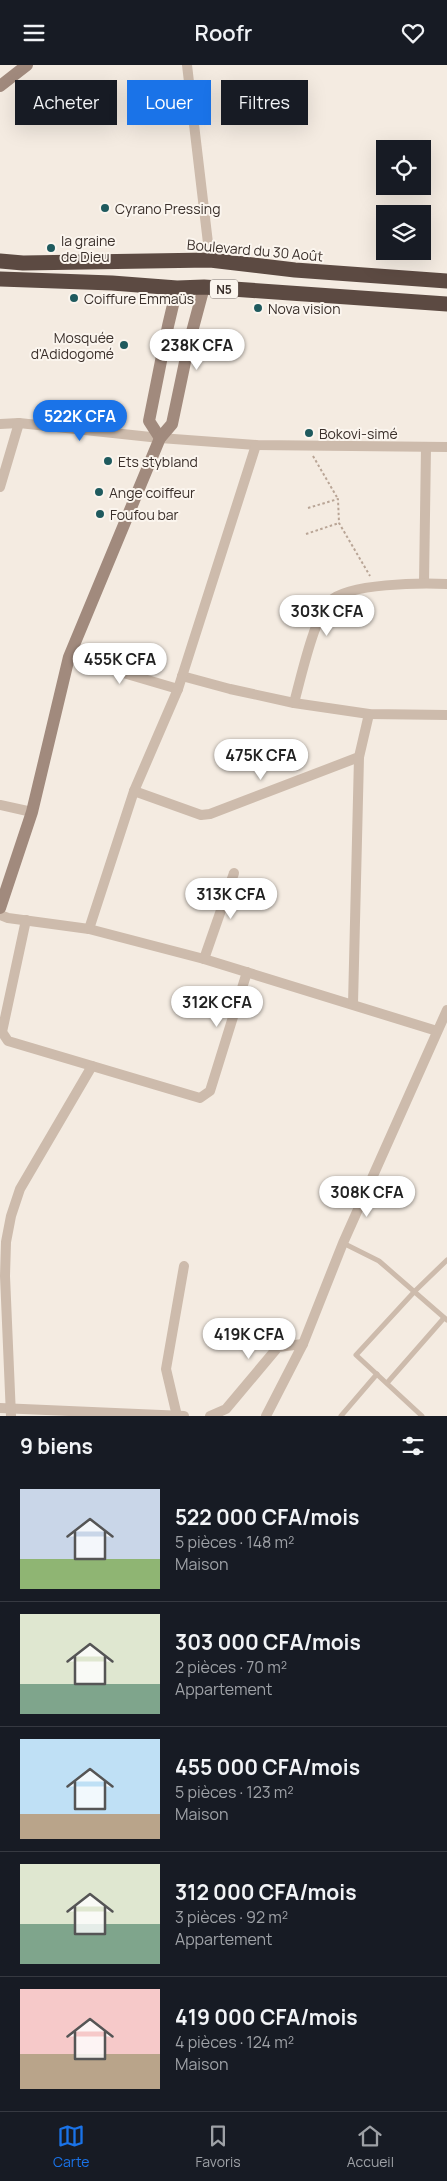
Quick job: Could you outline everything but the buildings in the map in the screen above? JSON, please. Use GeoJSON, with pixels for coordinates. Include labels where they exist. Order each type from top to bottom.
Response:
{"type":"FeatureCollection","features":[{"type":"Feature","properties":{"kind":"highway"},"geometry":{"type":"LineString","coordinates":[[178,288],[182,260]]}},
{"type":"Feature","properties":{"kind":"highway","name":"Boulevard du 30 Août"},"geometry":{"type":"LineString","coordinates":[[0,261],[23,263],[210,260],[295,270],[447,281]]}},
{"type":"Feature","properties":{"kind":"highway"},"geometry":{"type":"LineString","coordinates":[[204,287],[210,260]]}},
{"type":"Feature","properties":{"kind":"highway","name":"N5"},"geometry":{"type":"LineString","coordinates":[[0,279],[112,283],[178,288],[204,287],[447,304]]}},
{"type":"Feature","properties":{"kind":"street"},"geometry":{"type":"LineString","coordinates":[[0,86],[27,65]]}},
{"type":"Feature","properties":{"kind":"street"},"geometry":{"type":"LineString","coordinates":[[187,65],[210,260]]}},
{"type":"Feature","properties":{"kind":"street"},"geometry":{"type":"LineString","coordinates":[[0,908],[32,812],[69,657],[160,438],[172,424],[188,343],[204,287]]}},
{"type":"Feature","properties":{"kind":"street"},"geometry":{"type":"LineString","coordinates":[[160,438],[150,421],[168,325],[178,288]]}},
{"type":"Feature","properties":{"kind":"street"},"geometry":{"type":"LineString","coordinates":[[0,487],[19,423]]}},
{"type":"Feature","properties":{"kind":"street"},"geometry":{"type":"LineString","coordinates":[[0,424],[19,423],[160,438],[256,445],[447,447]]}},
{"type":"Feature","properties":{"kind":"street"},"geometry":{"type":"LineString","coordinates":[[89,929],[134,791],[178,689],[256,445]]}},
{"type":"Feature","properties":{"kind":"street"},"geometry":{"type":"LineString","coordinates":[[424,583],[426,447]]}},
{"type":"Feature","properties":{"kind":"street"},"geometry":{"type":"LineString","coordinates":[[294,703],[316,630],[330,601],[338,595],[376,586],[447,583]]}},
{"type":"Feature","properties":{"kind":"street"},"geometry":{"type":"LineString","coordinates":[[69,657],[178,689]]}},
{"type":"Feature","properties":{"kind":"street"},"geometry":{"type":"LineString","coordinates":[[182,676],[294,703],[369,714],[447,715]]}},
{"type":"Feature","properties":{"kind":"street"},"geometry":{"type":"LineString","coordinates":[[353,1004],[360,757],[369,714]]}},
{"type":"Feature","properties":{"kind":"street"},"geometry":{"type":"LineString","coordinates":[[134,791],[205,815],[360,757]]}},
{"type":"Feature","properties":{"kind":"street"},"geometry":{"type":"LineString","coordinates":[[0,805],[32,812]]}},
{"type":"Feature","properties":{"kind":"street"},"geometry":{"type":"LineString","coordinates":[[204,959],[234,873]]}},
{"type":"Feature","properties":{"kind":"street"},"geometry":{"type":"LineString","coordinates":[[0,915],[8,918],[89,929],[204,959],[437,1031]]}},
{"type":"Feature","properties":{"kind":"street"},"geometry":{"type":"LineString","coordinates":[[26,920],[2,1031],[8,1041],[200,1098],[210,1091],[247,972]]}},
{"type":"Feature","properties":{"kind":"street"},"geometry":{"type":"LineString","coordinates":[[266,1416],[303,1344],[343,1243],[447,1010]]}},
{"type":"Feature","properties":{"kind":"street"},"geometry":{"type":"LineString","coordinates":[[92,1066],[20,1189],[11,1215],[6,1242],[5,1276],[7,1411],[179,1416],[166,1369],[184,1266]]}},
{"type":"Feature","properties":{"kind":"street"},"geometry":{"type":"LineString","coordinates":[[210,1416],[226,1409],[278,1347],[303,1344]]}},
{"type":"Feature","properties":{"kind":"lane"},"geometry":{"type":"LineString","coordinates":[[343,1243],[379,1261],[446,1319],[387,1383]]}},
{"type":"Feature","properties":{"kind":"lane"},"geometry":{"type":"LineString","coordinates":[[422,1416],[356,1355],[415,1291],[447,1260]]}},
{"type":"Feature","properties":{"kind":"lane"},"geometry":{"type":"LineString","coordinates":[[340,1416],[377,1374]]}},
{"type":"Feature","properties":{"kind":"path"},"geometry":{"type":"LineString","coordinates":[[304,445],[319,464],[338,499],[339,523],[376,586]]}},
{"type":"Feature","properties":{"kind":"path"},"geometry":{"type":"LineString","coordinates":[[308,508],[338,499]]}},
{"type":"Feature","properties":{"kind":"path"},"geometry":{"type":"LineString","coordinates":[[306,534],[339,523]]}},
{"type":"Feature","properties":{"kind":"path"},"geometry":{"type":"LineString","coordinates":[[287,623],[303,625],[316,630]]}},
{"type":"Feature","properties":{"kind":"place","name":"Cyrano Pressing"},"geometry":{"type":"Point","coordinates":[105,208]}},
{"type":"Feature","properties":{"kind":"place","name":"la graine de Dieu"},"geometry":{"type":"Point","coordinates":[51,248]}},
{"type":"Feature","properties":{"kind":"place","name":"Coiffure Emmaüs"},"geometry":{"type":"Point","coordinates":[74,298]}},
{"type":"Feature","properties":{"kind":"place","name":"Nova vision"},"geometry":{"type":"Point","coordinates":[258,308]}},
{"type":"Feature","properties":{"kind":"place","name":"Mosquée d'Adidogomé"},"geometry":{"type":"Point","coordinates":[124,345]}},
{"type":"Feature","properties":{"kind":"place","name":"Bokovi-simé"},"geometry":{"type":"Point","coordinates":[309,433]}},
{"type":"Feature","properties":{"kind":"place","name":"Ets stybland"},"geometry":{"type":"Point","coordinates":[108,461]}},
{"type":"Feature","properties":{"kind":"place","name":"Ange coiffeur"},"geometry":{"type":"Point","coordinates":[99,492]}},
{"type":"Feature","properties":{"kind":"place","name":"Foufou bar"},"geometry":{"type":"Point","coordinates":[100,514]}}]}
